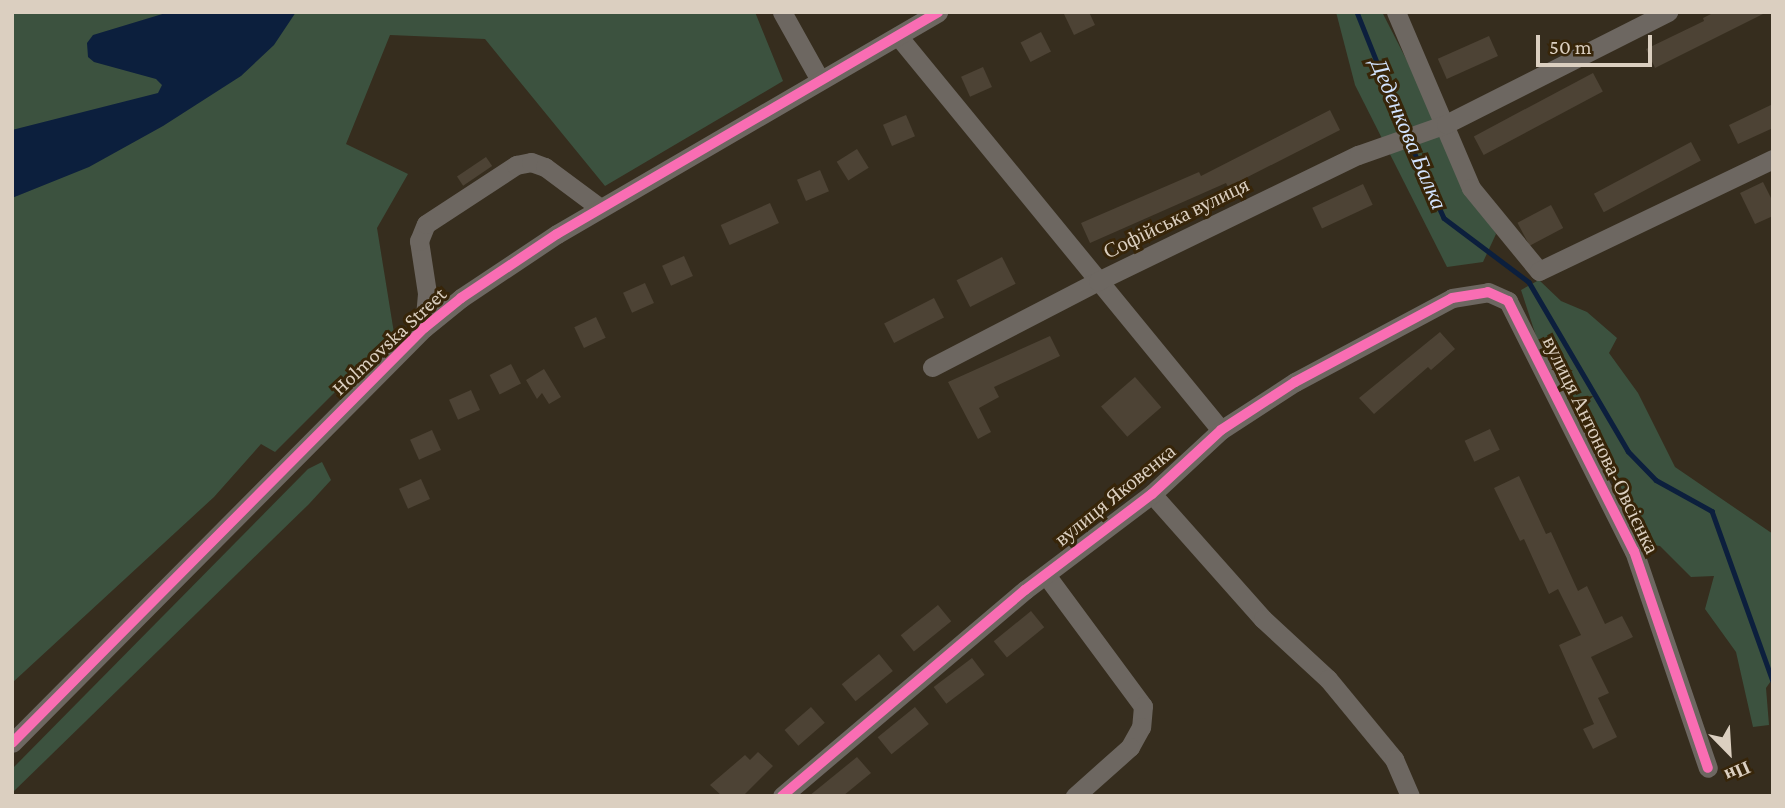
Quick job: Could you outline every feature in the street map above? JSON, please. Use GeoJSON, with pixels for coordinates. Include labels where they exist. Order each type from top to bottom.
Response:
{"type":"FeatureCollection","features":[{"type":"Feature","properties":{"kind":"street"},"geometry":{"type":"LineString","coordinates":[[782,12],[820,80]]}},
{"type":"Feature","properties":{"kind":"street","name":"Holmovska Street"},"geometry":{"type":"LineString","coordinates":[[12,743],[424,328],[505,268],[600,208],[938,12]]}},
{"type":"Feature","properties":{"kind":"street"},"geometry":{"type":"LineString","coordinates":[[1395,12],[1446,124],[1471,188],[1539,271],[1773,159]]}},
{"type":"Feature","properties":{"kind":"street","name":"Софійська вулиця"},"geometry":{"type":"LineString","coordinates":[[933,367],[1098,281],[1358,155],[1446,124],[1668,12]]}},
{"type":"Feature","properties":{"kind":"street"},"geometry":{"type":"LineString","coordinates":[[898,36],[1221,430]]}},
{"type":"Feature","properties":{"kind":"street"},"geometry":{"type":"LineString","coordinates":[[424,328],[427,293],[419,241],[425,224],[516,165],[531,162],[545,167],[600,208]]}},
{"type":"Feature","properties":{"kind":"street","name":"вулиця Яковенка"},"geometry":{"type":"LineString","coordinates":[[782,796],[1046,575],[1152,494],[1221,430],[1295,382],[1452,298],[1488,292],[1508,301]]}},
{"type":"Feature","properties":{"kind":"street","name":"вулиця Антонова-Овсієнка"},"geometry":{"type":"LineString","coordinates":[[1508,301],[1634,551],[1708,768]]}},
{"type":"Feature","properties":{"kind":"street"},"geometry":{"type":"LineString","coordinates":[[1152,494],[1263,619],[1328,679],[1394,759],[1410,796]]}},
{"type":"Feature","properties":{"kind":"street","name":"вулиця Яковенка"},"geometry":{"type":"LineString","coordinates":[[1046,575],[1143,706],[1141,727],[1130,747],[1075,796]]}},
{"type":"Feature","properties":{"kind":"green space"},"geometry":{"type":"Polygon","coordinates":[[[12,12],[755,12],[783,81],[605,186],[485,39],[390,35],[346,144],[408,174],[377,228],[394,333],[275,452],[261,444],[214,497],[12,683],[12,12]]]}},
{"type":"Feature","properties":{"kind":"green space"},"geometry":{"type":"Polygon","coordinates":[[[1336,12],[1382,12],[1496,234],[1483,262],[1447,267],[1355,85],[1336,12]]]}},
{"type":"Feature","properties":{"kind":"green space"},"geometry":{"type":"Polygon","coordinates":[[[1539,280],[1561,301],[1587,312],[1617,338],[1609,353],[1638,393],[1675,467],[1773,534],[1773,678],[1766,688],[1769,725],[1753,727],[1736,652],[1705,609],[1714,576],[1691,577],[1660,546],[1637,543],[1630,508],[1606,453],[1565,396],[1539,345],[1521,290],[1539,280]]]}},
{"type":"Feature","properties":{"kind":"green space"},"geometry":{"type":"Polygon","coordinates":[[[322,462],[331,480],[309,504],[12,793],[12,769],[308,469],[322,462]]]}},
{"type":"Feature","properties":{"kind":"water"},"geometry":{"type":"Polygon","coordinates":[[[169,12],[296,12],[274,45],[241,76],[163,126],[89,167],[12,198],[12,130],[158,93],[162,85],[156,79],[94,62],[88,57],[87,43],[93,35],[169,12]]]}},
{"type":"Feature","properties":{"kind":"building"},"geometry":{"type":"Polygon","coordinates":[[[1063,12],[1089,12],[1095,25],[1074,35],[1063,12]]]}},
{"type":"Feature","properties":{"kind":"building"},"geometry":{"type":"Polygon","coordinates":[[[1715,12],[1767,12],[1655,68],[1646,49],[1704,21],[1703,18],[1715,12]]]}},
{"type":"Feature","properties":{"kind":"building"},"geometry":{"type":"Polygon","coordinates":[[[1041,32],[1051,52],[1030,62],[1021,42],[1041,32]]]}},
{"type":"Feature","properties":{"kind":"building"},"geometry":{"type":"Polygon","coordinates":[[[1489,36],[1498,56],[1447,79],[1438,59],[1489,36]]]}},
{"type":"Feature","properties":{"kind":"building"},"geometry":{"type":"Polygon","coordinates":[[[983,67],[992,87],[970,97],[961,77],[983,67]]]}},
{"type":"Feature","properties":{"kind":"building"},"geometry":{"type":"Polygon","coordinates":[[[1593,73],[1603,92],[1484,155],[1474,136],[1593,73]]]}},
{"type":"Feature","properties":{"kind":"building"},"geometry":{"type":"Polygon","coordinates":[[[1773,104],[1773,128],[1738,144],[1729,125],[1773,104]]]}},
{"type":"Feature","properties":{"kind":"building"},"geometry":{"type":"Polygon","coordinates":[[[1330,110],[1340,130],[1228,187],[1226,183],[1090,243],[1081,223],[1199,172],[1201,176],[1330,110]]]}},
{"type":"Feature","properties":{"kind":"building"},"geometry":{"type":"Polygon","coordinates":[[[906,115],[915,136],[892,146],[883,125],[906,115]]]}},
{"type":"Feature","properties":{"kind":"building"},"geometry":{"type":"Polygon","coordinates":[[[1691,142],[1701,161],[1604,212],[1594,194],[1691,142]]]}},
{"type":"Feature","properties":{"kind":"building"},"geometry":{"type":"Polygon","coordinates":[[[857,149],[869,168],[848,180],[837,162],[857,149]]]}},
{"type":"Feature","properties":{"kind":"building"},"geometry":{"type":"Polygon","coordinates":[[[486,157],[492,166],[463,186],[457,177],[486,157]]]}},
{"type":"Feature","properties":{"kind":"building"},"geometry":{"type":"Polygon","coordinates":[[[820,170],[829,191],[806,201],[797,180],[820,170]]]}},
{"type":"Feature","properties":{"kind":"building"},"geometry":{"type":"Polygon","coordinates":[[[1763,182],[1773,202],[1773,216],[1755,224],[1740,193],[1763,182]]]}},
{"type":"Feature","properties":{"kind":"building"},"geometry":{"type":"Polygon","coordinates":[[[1363,184],[1373,205],[1322,229],[1312,208],[1363,184]]]}},
{"type":"Feature","properties":{"kind":"building"},"geometry":{"type":"Polygon","coordinates":[[[770,203],[779,223],[730,245],[721,225],[770,203]]]}},
{"type":"Feature","properties":{"kind":"building"},"geometry":{"type":"Polygon","coordinates":[[[1551,205],[1563,228],[1530,246],[1517,223],[1551,205]]]}},
{"type":"Feature","properties":{"kind":"building"},"geometry":{"type":"Polygon","coordinates":[[[684,256],[693,276],[671,286],[662,266],[684,256]]]}},
{"type":"Feature","properties":{"kind":"building"},"geometry":{"type":"Polygon","coordinates":[[[1002,257],[1016,284],[970,307],[957,280],[1002,257]]]}},
{"type":"Feature","properties":{"kind":"building"},"geometry":{"type":"Polygon","coordinates":[[[645,283],[654,303],[632,313],[623,293],[645,283]]]}},
{"type":"Feature","properties":{"kind":"building"},"geometry":{"type":"Polygon","coordinates":[[[934,298],[944,318],[894,343],[884,323],[934,298]]]}},
{"type":"Feature","properties":{"kind":"building"},"geometry":{"type":"Polygon","coordinates":[[[596,317],[606,338],[584,348],[574,327],[596,317]]]}},
{"type":"Feature","properties":{"kind":"building"},"geometry":{"type":"Polygon","coordinates":[[[1440,332],[1455,349],[1431,370],[1428,367],[1374,414],[1359,398],[1440,332]]]}},
{"type":"Feature","properties":{"kind":"building"},"geometry":{"type":"Polygon","coordinates":[[[1050,336],[1060,356],[994,387],[999,397],[979,408],[991,432],[978,439],[948,382],[1050,336]]]}},
{"type":"Feature","properties":{"kind":"building"},"geometry":{"type":"Polygon","coordinates":[[[511,364],[521,384],[500,394],[490,375],[511,364]]]}},
{"type":"Feature","properties":{"kind":"building"},"geometry":{"type":"Polygon","coordinates":[[[544,369],[561,397],[549,404],[542,393],[537,399],[526,380],[544,369]]]}},
{"type":"Feature","properties":{"kind":"building"},"geometry":{"type":"Polygon","coordinates":[[[1135,377],[1161,407],[1127,437],[1101,407],[1135,377]]]}},
{"type":"Feature","properties":{"kind":"building"},"geometry":{"type":"Polygon","coordinates":[[[471,390],[480,410],[458,420],[449,400],[471,390]]]}},
{"type":"Feature","properties":{"kind":"building"},"geometry":{"type":"Polygon","coordinates":[[[1490,429],[1500,450],[1474,462],[1465,441],[1490,429]]]}},
{"type":"Feature","properties":{"kind":"building"},"geometry":{"type":"Polygon","coordinates":[[[432,430],[441,450],[419,460],[410,440],[432,430]]]}},
{"type":"Feature","properties":{"kind":"building"},"geometry":{"type":"Polygon","coordinates":[[[1519,476],[1546,534],[1551,532],[1578,591],[1587,586],[1605,624],[1622,616],[1633,637],[1591,657],[1609,693],[1598,698],[1617,737],[1593,749],[1583,729],[1594,724],[1559,645],[1581,635],[1558,589],[1549,594],[1524,539],[1520,541],[1494,488],[1519,476]]]}},
{"type":"Feature","properties":{"kind":"building"},"geometry":{"type":"Polygon","coordinates":[[[421,479],[430,499],[408,509],[399,489],[421,479]]]}},
{"type":"Feature","properties":{"kind":"building"},"geometry":{"type":"Polygon","coordinates":[[[938,605],[951,621],[914,652],[901,635],[938,605]]]}},
{"type":"Feature","properties":{"kind":"building"},"geometry":{"type":"Polygon","coordinates":[[[1031,611],[1044,627],[1007,658],[994,641],[1031,611]]]}},
{"type":"Feature","properties":{"kind":"building"},"geometry":{"type":"Polygon","coordinates":[[[879,654],[893,671],[856,701],[842,684],[879,654]]]}},
{"type":"Feature","properties":{"kind":"building"},"geometry":{"type":"Polygon","coordinates":[[[972,658],[985,675],[946,704],[934,687],[972,658]]]}},
{"type":"Feature","properties":{"kind":"building"},"geometry":{"type":"Polygon","coordinates":[[[811,707],[825,723],[798,746],[785,730],[811,707]]]}},
{"type":"Feature","properties":{"kind":"building"},"geometry":{"type":"Polygon","coordinates":[[[915,707],[929,724],[892,754],[878,737],[915,707]]]}},
{"type":"Feature","properties":{"kind":"building"},"geometry":{"type":"Polygon","coordinates":[[[758,752],[773,766],[743,796],[722,796],[710,785],[745,755],[750,760],[758,752]]]}},
{"type":"Feature","properties":{"kind":"building"},"geometry":{"type":"Polygon","coordinates":[[[857,757],[871,773],[843,796],[809,796],[857,757]]]}},
{"type":"Feature","properties":{"kind":"waterway","name":"Деденкова Балка"},"geometry":{"type":"LineString","coordinates":[[1357,12],[1405,132]]}},
{"type":"Feature","properties":{"kind":"waterway","name":"Деденкова Балка"},"geometry":{"type":"LineString","coordinates":[[1410,143],[1444,218],[1529,282],[1628,451],[1656,480],[1712,511],[1773,681]]}},
{"type":"Feature","properties":{"kind":"cycle path"},"geometry":{"type":"LineString","coordinates":[[12,743],[424,328],[461,298],[557,234],[938,12]]}},
{"type":"Feature","properties":{"kind":"cycle path"},"geometry":{"type":"LineString","coordinates":[[782,796],[1025,590],[1152,494],[1221,430],[1295,382],[1452,298],[1488,292],[1508,301],[1634,551],[1708,768]]}}]}
